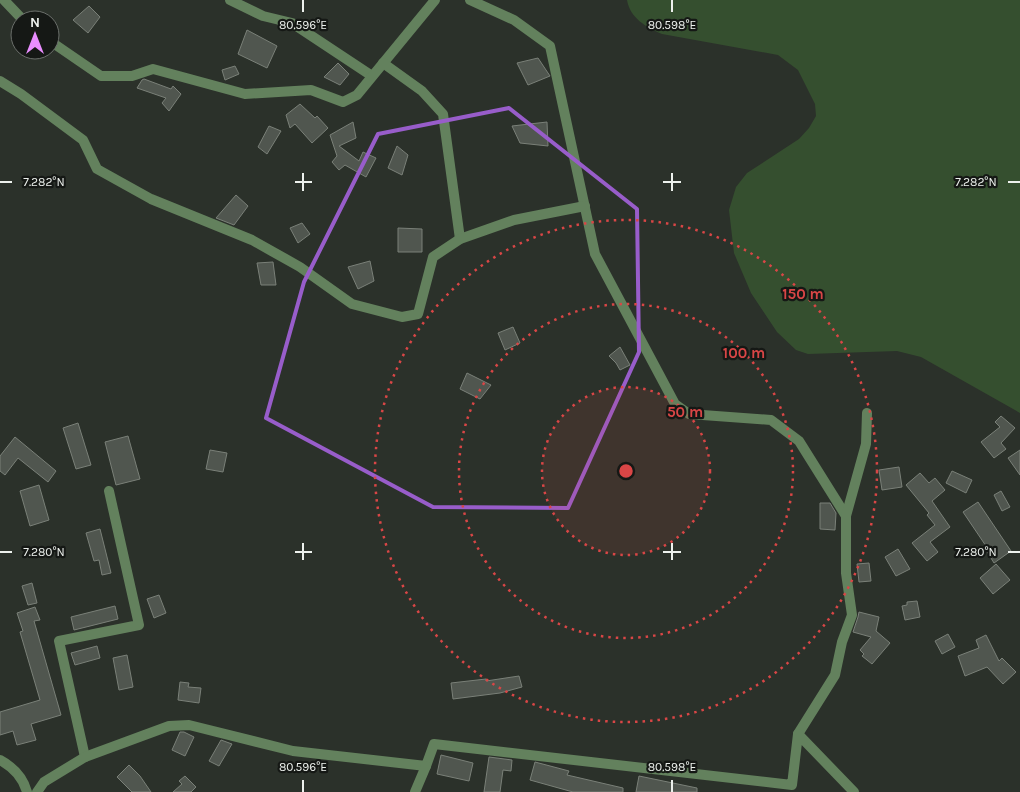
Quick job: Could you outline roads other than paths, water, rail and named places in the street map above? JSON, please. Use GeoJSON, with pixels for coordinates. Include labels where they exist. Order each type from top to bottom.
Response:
{"type":"FeatureCollection","features":[{"type":"Feature","properties":{"kind":"street"},"geometry":{"type":"LineString","coordinates":[[4,0],[14,10]]}},
{"type":"Feature","properties":{"kind":"street"},"geometry":{"type":"LineString","coordinates":[[230,0],[263,16],[292,23],[372,76]]}},
{"type":"Feature","properties":{"kind":"street"},"geometry":{"type":"LineString","coordinates":[[60,48],[101,76],[132,76],[153,69],[245,94],[311,90],[343,102],[357,95],[435,0]]}},
{"type":"Feature","properties":{"kind":"street"},"geometry":{"type":"LineString","coordinates":[[470,0],[514,20],[550,46],[595,254],[675,404],[689,414],[771,420],[800,441],[846,516]]}},
{"type":"Feature","properties":{"kind":"street"},"geometry":{"type":"LineString","coordinates":[[383,63],[422,91],[443,114],[460,239]]}},
{"type":"Feature","properties":{"kind":"street"},"geometry":{"type":"LineString","coordinates":[[0,80],[83,140],[97,169],[151,199],[252,240],[300,267],[352,304],[402,317],[418,314],[433,257],[460,239],[514,220],[585,206]]}},
{"type":"Feature","properties":{"kind":"street"},"geometry":{"type":"LineString","coordinates":[[415,792],[434,744],[792,785],[798,734],[834,675],[842,642],[852,614],[846,573],[846,516],[866,444],[867,413]]}},
{"type":"Feature","properties":{"kind":"street"},"geometry":{"type":"LineString","coordinates":[[85,757],[59,641],[139,625],[109,491]]}},
{"type":"Feature","properties":{"kind":"street"},"geometry":{"type":"LineString","coordinates":[[37,792],[44,782],[85,757],[169,726],[190,725],[293,751],[426,766]]}},
{"type":"Feature","properties":{"kind":"street"},"geometry":{"type":"LineString","coordinates":[[798,734],[854,792]]}},
{"type":"Feature","properties":{"kind":"street"},"geometry":{"type":"LineString","coordinates":[[0,760],[13,767],[27,792]]}}]}
